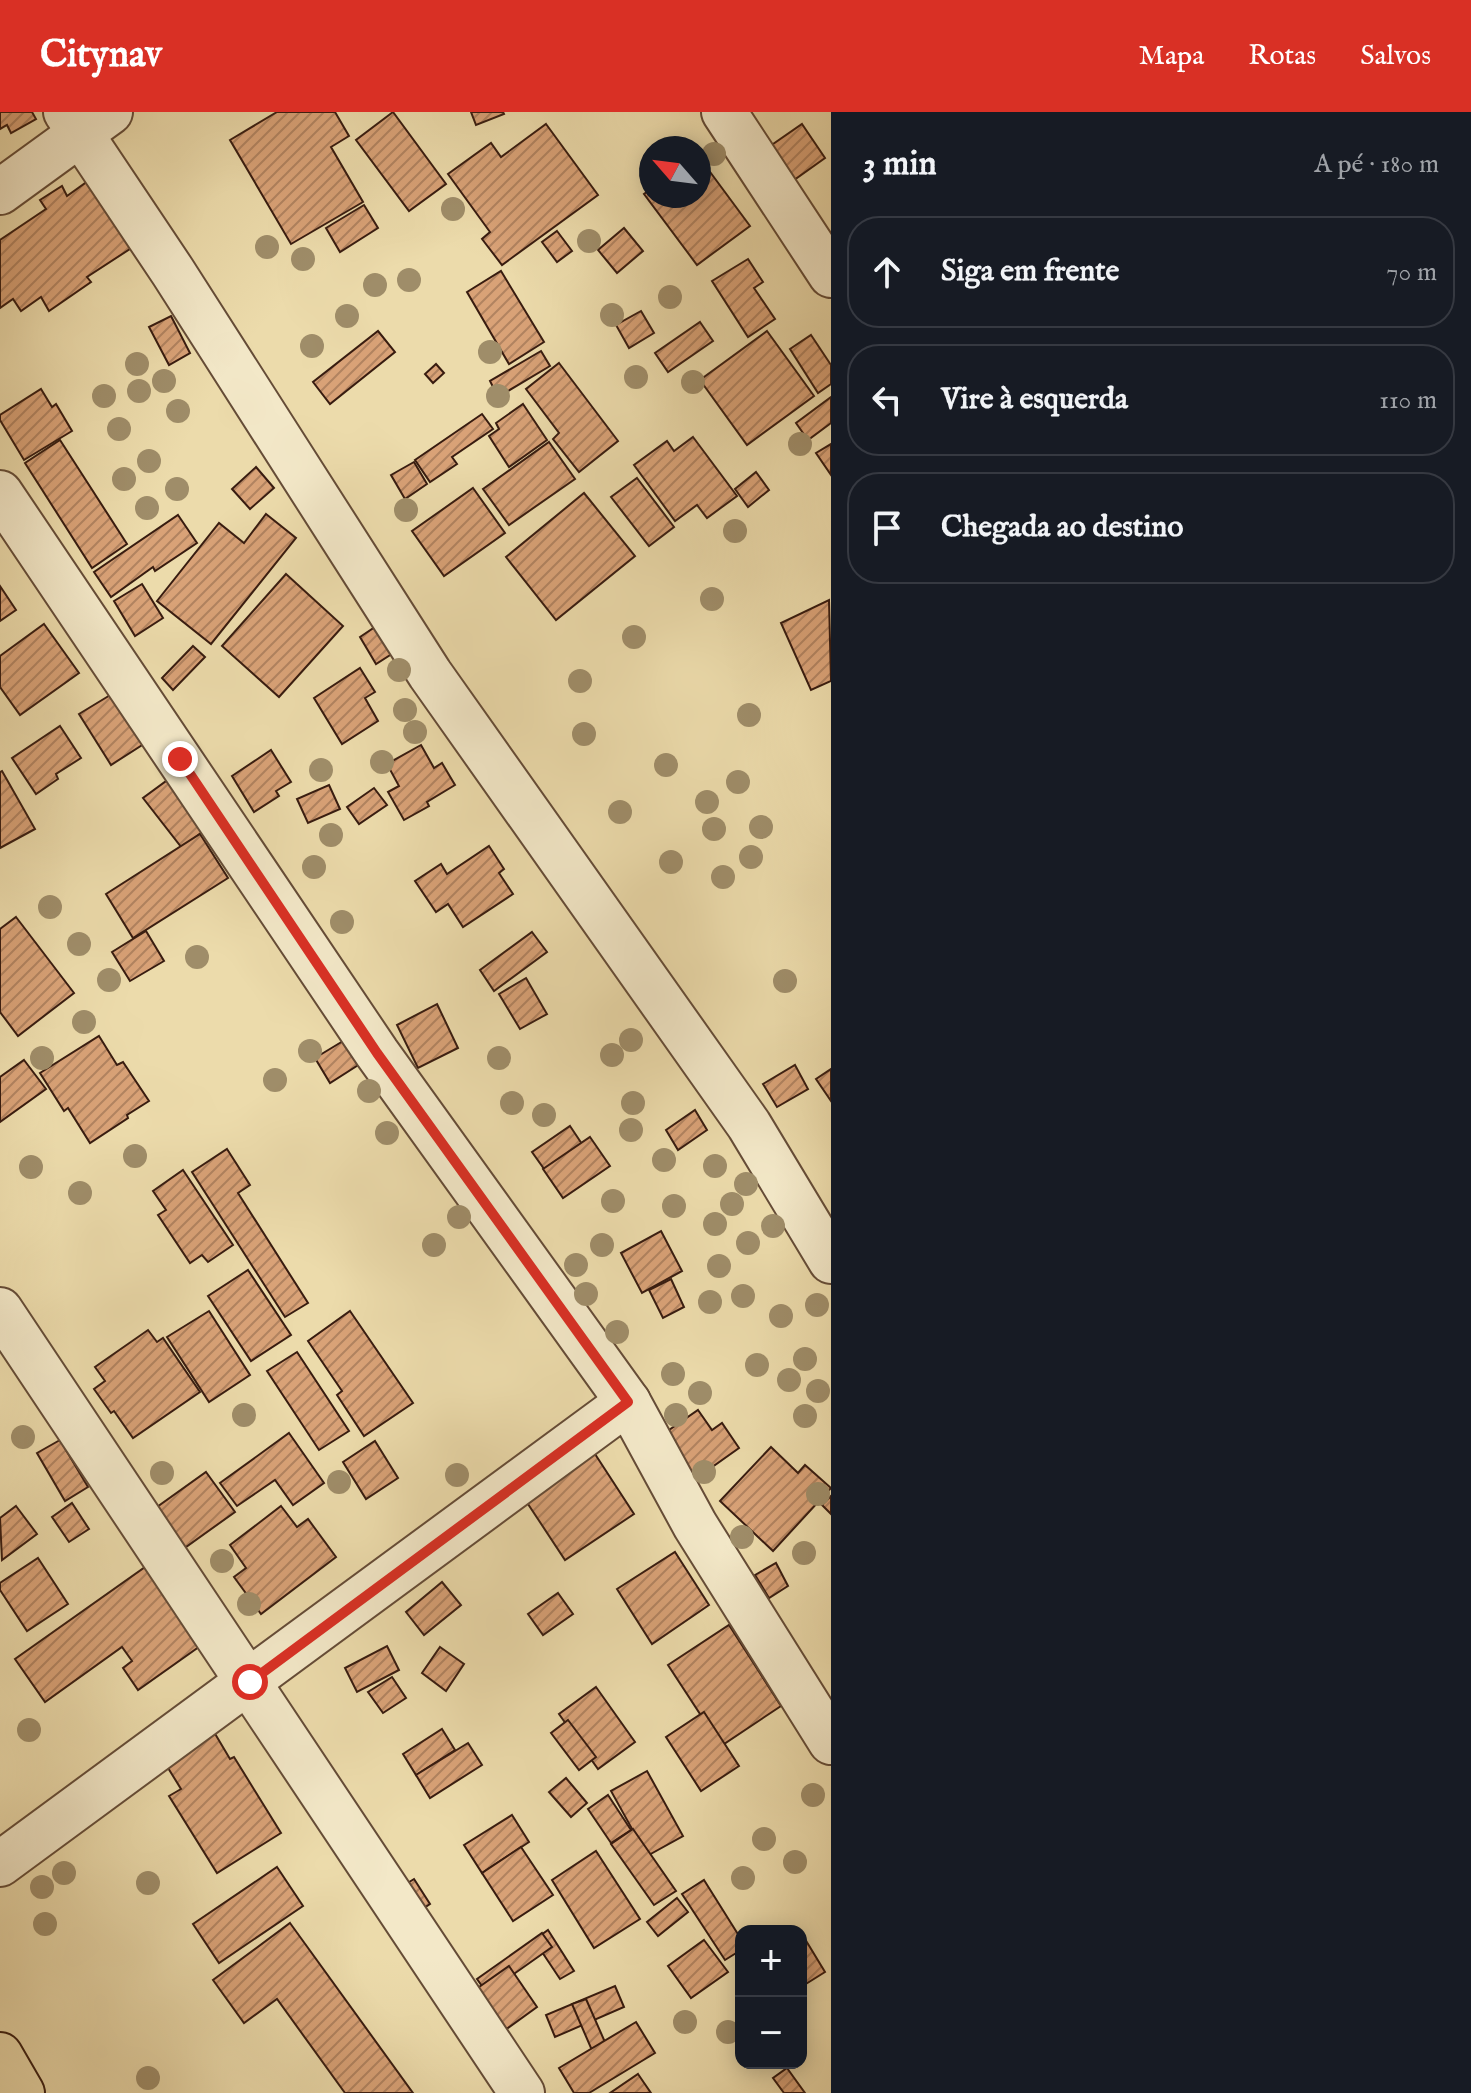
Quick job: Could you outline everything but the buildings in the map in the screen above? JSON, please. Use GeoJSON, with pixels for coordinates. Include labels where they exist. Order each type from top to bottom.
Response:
{"type":"FeatureCollection","features":[{"type":"Feature","properties":{"kind":"main road"},"geometry":{"type":"LineString","coordinates":[[0,2055],[22,2093]]}},
{"type":"Feature","properties":{"kind":"street"},"geometry":{"type":"LineString","coordinates":[[724,112],[831,275]]}},
{"type":"Feature","properties":{"kind":"street"},"geometry":{"type":"LineString","coordinates":[[0,192],[86,119],[173,272],[430,674],[749,1125],[831,1261]]}},
{"type":"Feature","properties":{"kind":"street"},"geometry":{"type":"LineString","coordinates":[[0,493],[377,1053],[628,1402],[695,1525],[831,1742]]}},
{"type":"Feature","properties":{"kind":"street"},"geometry":{"type":"LineString","coordinates":[[0,1310],[522,2093]]}},
{"type":"Feature","properties":{"kind":"street"},"geometry":{"type":"LineString","coordinates":[[0,1864],[628,1402]]}},
{"type":"Feature","properties":{"kind":"route"},"geometry":{"type":"LineString","coordinates":[[180,759],[377,1053],[628,1402],[250,1682]]}}]}
